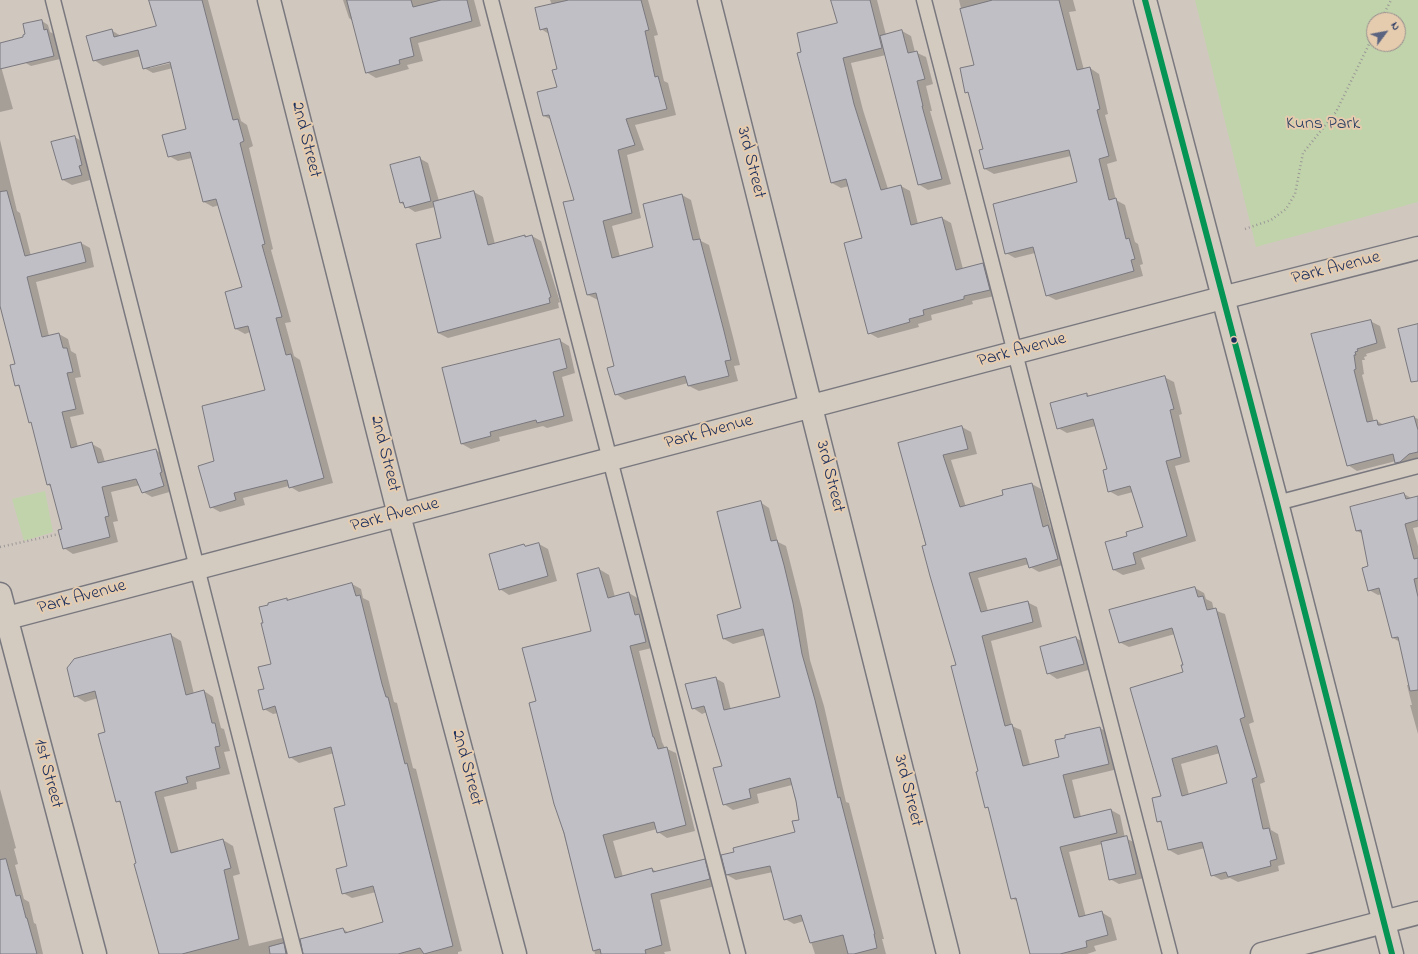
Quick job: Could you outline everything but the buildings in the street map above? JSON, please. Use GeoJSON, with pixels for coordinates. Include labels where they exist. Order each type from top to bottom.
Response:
{"type":"FeatureCollection","features":[{"type":"Feature","properties":{"kind":"street","name":"2nd Street"},"geometry":{"type":"LineString","coordinates":[[269,0],[399,515],[515,954]]}},
{"type":"Feature","properties":{"kind":"street","name":"3rd Street"},"geometry":{"type":"LineString","coordinates":[[709,0],[948,954]]}},
{"type":"Feature","properties":{"kind":"street"},"geometry":{"type":"LineString","coordinates":[[1145,0],[1277,503],[1392,954]]}},
{"type":"Feature","properties":{"kind":"street","name":"Park Avenue"},"geometry":{"type":"LineString","coordinates":[[3,619],[1222,298],[1418,248]]}},
{"type":"Feature","properties":{"kind":"street","name":"1st Street"},"geometry":{"type":"LineString","coordinates":[[0,594],[3,619],[94,954]]}},
{"type":"Feature","properties":{"kind":"street"},"geometry":{"type":"LineString","coordinates":[[1262,954],[1418,913]]}},
{"type":"Feature","properties":{"kind":"lane"},"geometry":{"type":"LineString","coordinates":[[54,0],[295,954]]}},
{"type":"Feature","properties":{"kind":"lane"},"geometry":{"type":"LineString","coordinates":[[491,0],[738,954]]}},
{"type":"Feature","properties":{"kind":"lane"},"geometry":{"type":"LineString","coordinates":[[924,0],[1170,954]]}},
{"type":"Feature","properties":{"kind":"lane"},"geometry":{"type":"LineString","coordinates":[[1277,503],[1418,466]]}},
{"type":"Feature","properties":{"kind":"path"},"geometry":{"type":"LineString","coordinates":[[1385,12],[1391,0]]}},
{"type":"Feature","properties":{"kind":"path"},"geometry":{"type":"LineString","coordinates":[[1245,228],[1271,220],[1286,209],[1295,194],[1303,153],[1336,112],[1366,50]]}},
{"type":"Feature","properties":{"kind":"path"},"geometry":{"type":"LineString","coordinates":[[0,547],[59,534]]}},
{"type":"Feature","properties":{"kind":"green space","name":"Kuns Park"},"geometry":{"type":"Polygon","coordinates":[[[1195,0],[1418,0],[1418,202],[1256,247],[1195,0]]]}},
{"type":"Feature","properties":{"kind":"green space"},"geometry":{"type":"Polygon","coordinates":[[[45,491],[53,532],[24,541],[12,499],[45,491]]]}},
{"type":"Feature","properties":{"kind":"transit line"},"geometry":{"type":"LineString","coordinates":[[1145,0],[1277,503],[1392,954]]}}]}
